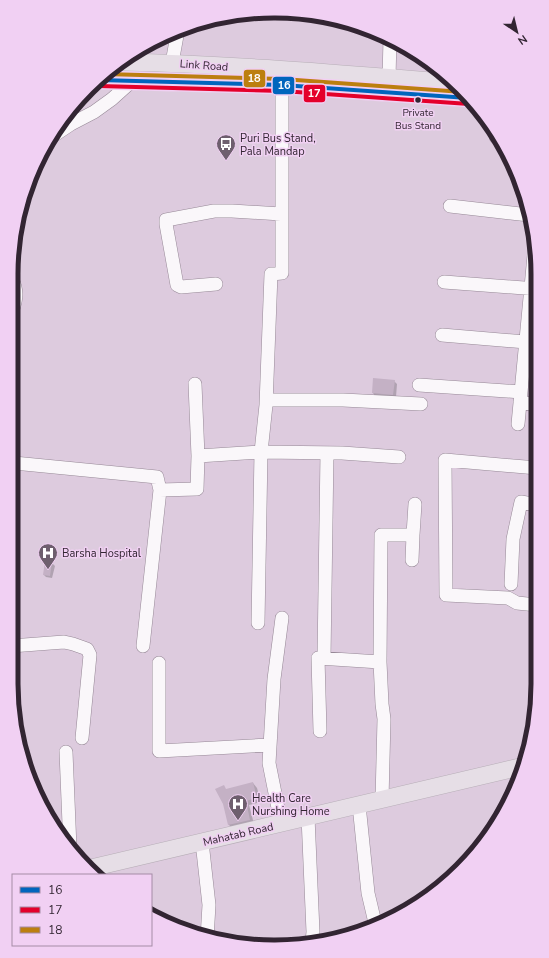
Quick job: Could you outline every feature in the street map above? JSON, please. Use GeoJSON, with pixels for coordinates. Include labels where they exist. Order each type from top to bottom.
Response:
{"type":"FeatureCollection","features":[{"type":"Feature","properties":{"kind":"main road","name":"Link Road"},"geometry":{"type":"LineString","coordinates":[[130,62],[172,63],[443,81]]}},
{"type":"Feature","properties":{"kind":"main road","name":"Link Road"},"geometry":{"type":"LineString","coordinates":[[107,80],[282,86],[460,97]]}},
{"type":"Feature","properties":{"kind":"main road","name":"Mahatab Road"},"geometry":{"type":"LineString","coordinates":[[95,867],[516,768]]}},
{"type":"Feature","properties":{"kind":"street"},"geometry":{"type":"LineString","coordinates":[[172,63],[177,38]]}},
{"type":"Feature","properties":{"kind":"street"},"geometry":{"type":"LineString","coordinates":[[389,78],[390,45]]}},
{"type":"Feature","properties":{"kind":"street"},"geometry":{"type":"LineString","coordinates":[[63,129],[94,112],[112,99],[132,81]]}},
{"type":"Feature","properties":{"kind":"street"},"geometry":{"type":"LineString","coordinates":[[258,623],[261,452],[267,400],[271,274],[282,273],[282,86]]}},
{"type":"Feature","properties":{"kind":"street"},"geometry":{"type":"LineString","coordinates":[[450,206],[524,214]]}},
{"type":"Feature","properties":{"kind":"street"},"geometry":{"type":"LineString","coordinates":[[216,284],[181,287],[177,285],[166,220],[214,211],[232,210],[281,214]]}},
{"type":"Feature","properties":{"kind":"street"},"geometry":{"type":"LineString","coordinates":[[444,282],[531,289]]}},
{"type":"Feature","properties":{"kind":"street"},"geometry":{"type":"LineString","coordinates":[[518,424],[526,342],[531,309]]}},
{"type":"Feature","properties":{"kind":"street"},"geometry":{"type":"LineString","coordinates":[[442,335],[526,342]]}},
{"type":"Feature","properties":{"kind":"street"},"geometry":{"type":"LineString","coordinates":[[524,362],[531,362]]}},
{"type":"Feature","properties":{"kind":"street"},"geometry":{"type":"LineString","coordinates":[[160,490],[197,489],[198,456],[195,384]]}},
{"type":"Feature","properties":{"kind":"street"},"geometry":{"type":"LineString","coordinates":[[420,385],[520,397],[531,402]]}},
{"type":"Feature","properties":{"kind":"street"},"geometry":{"type":"LineString","coordinates":[[267,400],[343,400],[421,404]]}},
{"type":"Feature","properties":{"kind":"street"},"geometry":{"type":"LineString","coordinates":[[198,456],[261,452],[327,453],[399,457]]}},
{"type":"Feature","properties":{"kind":"street"},"geometry":{"type":"LineString","coordinates":[[324,658],[327,453]]}},
{"type":"Feature","properties":{"kind":"street"},"geometry":{"type":"LineString","coordinates":[[531,467],[445,460],[446,595],[508,598],[517,603],[531,604]]}},
{"type":"Feature","properties":{"kind":"street"},"geometry":{"type":"LineString","coordinates":[[18,463],[157,477],[160,490],[143,646]]}},
{"type":"Feature","properties":{"kind":"street"},"geometry":{"type":"LineString","coordinates":[[511,584],[513,539],[521,502],[531,504]]}},
{"type":"Feature","properties":{"kind":"street"},"geometry":{"type":"LineString","coordinates":[[412,560],[415,504]]}},
{"type":"Feature","properties":{"kind":"street"},"geometry":{"type":"LineString","coordinates":[[382,800],[384,719],[380,662],[381,534],[413,535]]}},
{"type":"Feature","properties":{"kind":"street"},"geometry":{"type":"LineString","coordinates":[[281,824],[269,763],[274,679],[282,618]]}},
{"type":"Feature","properties":{"kind":"street"},"geometry":{"type":"LineString","coordinates":[[18,645],[64,642],[87,649],[90,655],[82,738]]}},
{"type":"Feature","properties":{"kind":"street"},"geometry":{"type":"LineString","coordinates":[[320,731],[318,658],[380,662]]}},
{"type":"Feature","properties":{"kind":"street"},"geometry":{"type":"LineString","coordinates":[[159,662],[159,751],[270,745]]}},
{"type":"Feature","properties":{"kind":"street"},"geometry":{"type":"LineString","coordinates":[[66,752],[70,838]]}},
{"type":"Feature","properties":{"kind":"street"},"geometry":{"type":"LineString","coordinates":[[359,805],[368,893],[374,920]]}},
{"type":"Feature","properties":{"kind":"street"},"geometry":{"type":"LineString","coordinates":[[308,817],[312,937]]}},
{"type":"Feature","properties":{"kind":"street"},"geometry":{"type":"LineString","coordinates":[[202,842],[210,905],[208,931]]}},
{"type":"Feature","properties":{"kind":"building"},"geometry":{"type":"Polygon","coordinates":[[[373,378],[395,380],[393,395],[372,393],[373,378]]]}},
{"type":"Feature","properties":{"kind":"building"},"geometry":{"type":"Polygon","coordinates":[[[45,561],[52,562],[50,576],[43,575],[45,561]]]}},
{"type":"Feature","properties":{"kind":"building"},"geometry":{"type":"Polygon","coordinates":[[[253,782],[257,798],[246,801],[250,820],[228,825],[223,804],[215,789],[224,785],[226,789],[253,782]]]}},
{"type":"Feature","properties":{"kind":"transit line","name":"18"},"geometry":{"type":"LineString","coordinates":[[114,74],[282,79],[454,91]]}},
{"type":"Feature","properties":{"kind":"transit line","name":"16"},"geometry":{"type":"LineString","coordinates":[[107,80],[282,85],[460,97]]}},
{"type":"Feature","properties":{"kind":"transit line","name":"17"},"geometry":{"type":"LineString","coordinates":[[101,86],[282,91],[466,104]]}},
{"type":"Feature","properties":{"kind":"place","name":"Private Bus Stand"},"geometry":{"type":"Point","coordinates":[418,100]}},
{"type":"Feature","properties":{"kind":"place","name":"Puri Bus Stand, Pala Mandap"},"geometry":{"type":"Point","coordinates":[226,161]}},
{"type":"Feature","properties":{"kind":"place","name":"Barsha Hospital"},"geometry":{"type":"Point","coordinates":[48,570]}},
{"type":"Feature","properties":{"kind":"place","name":"Health Care Nurshing Home"},"geometry":{"type":"Point","coordinates":[238,821]}}]}
